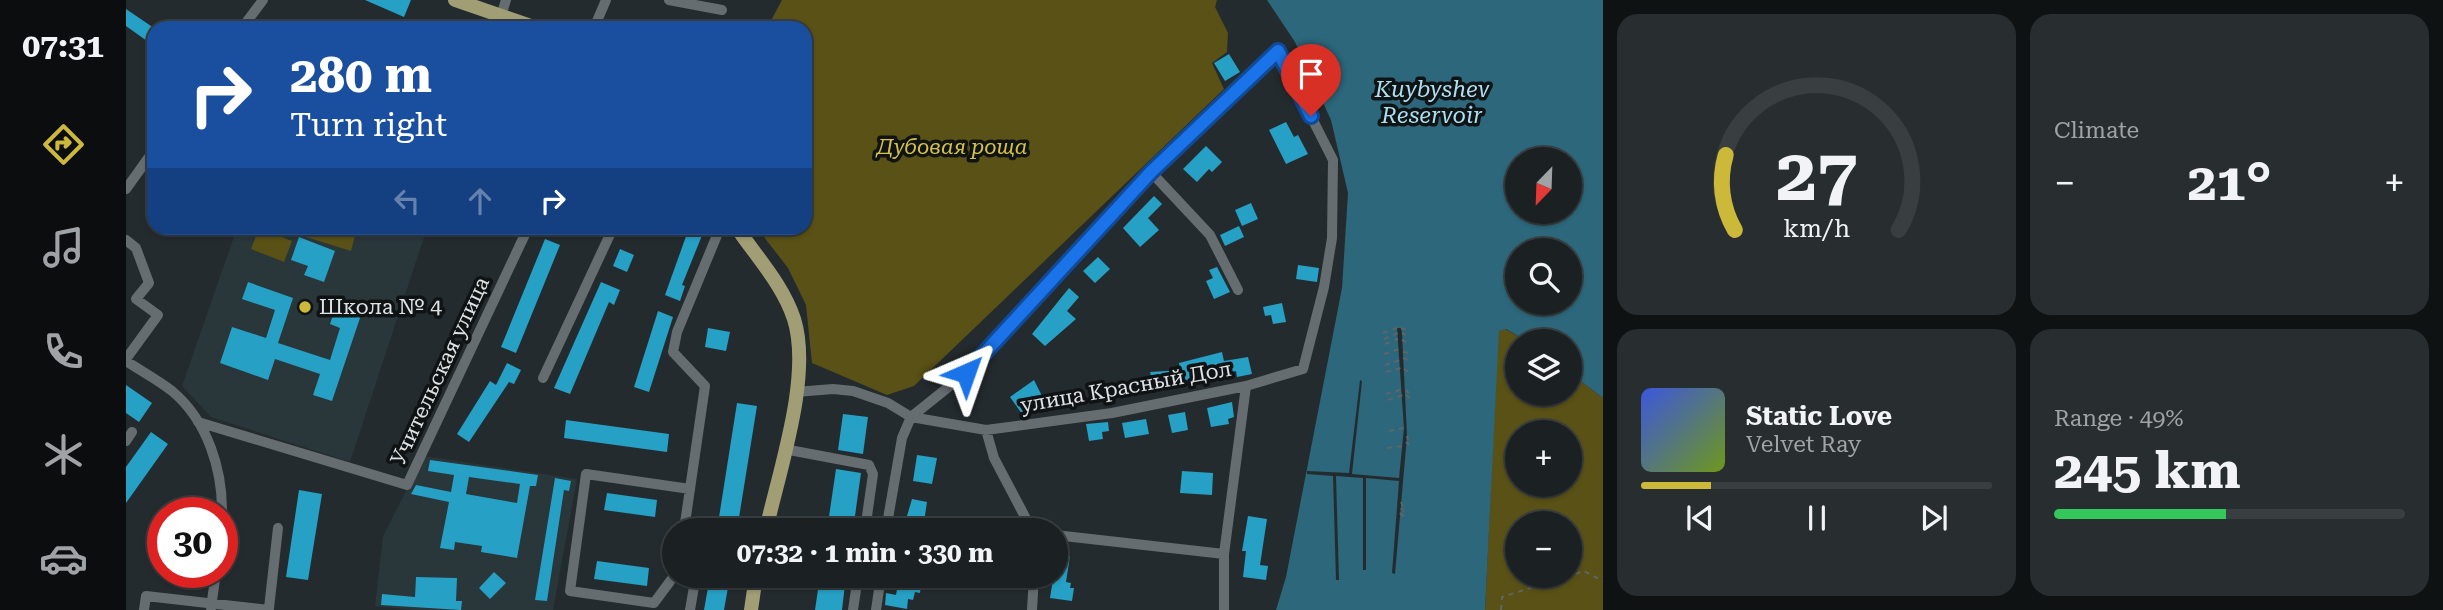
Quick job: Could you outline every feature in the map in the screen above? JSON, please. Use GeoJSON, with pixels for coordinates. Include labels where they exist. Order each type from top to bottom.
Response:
{"type":"FeatureCollection","features":[{"type":"Feature","properties":{"kind":"main road"},"geometry":{"type":"LineString","coordinates":[[455,0],[502,20]]}},
{"type":"Feature","properties":{"kind":"main road"},"geometry":{"type":"LineString","coordinates":[[742,235],[786,300],[794,319],[800,355],[796,392],[769,518]]}},
{"type":"Feature","properties":{"kind":"main road"},"geometry":{"type":"LineString","coordinates":[[751,610],[754,588]]}},
{"type":"Feature","properties":{"kind":"street"},"geometry":{"type":"LineString","coordinates":[[247,21],[263,0]]}},
{"type":"Feature","properties":{"kind":"street"},"geometry":{"type":"LineString","coordinates":[[502,20],[506,0]]}},
{"type":"Feature","properties":{"kind":"street"},"geometry":{"type":"LineString","coordinates":[[597,21],[606,0]]}},
{"type":"Feature","properties":{"kind":"street"},"geometry":{"type":"LineString","coordinates":[[669,0],[722,10]]}},
{"type":"Feature","properties":{"kind":"street"},"geometry":{"type":"LineString","coordinates":[[889,518],[899,452],[911,417],[966,373],[1151,172],[1278,51],[1333,160],[1332,238],[1324,287],[1303,369],[1246,386]]}},
{"type":"Feature","properties":{"kind":"street"},"geometry":{"type":"LineString","coordinates":[[126,189],[147,160]]}},
{"type":"Feature","properties":{"kind":"street"},"geometry":{"type":"LineString","coordinates":[[1151,172],[1210,236],[1238,290]]}},
{"type":"Feature","properties":{"kind":"street","name":"Учительская улица"},"geometry":{"type":"LineString","coordinates":[[198,422],[407,485],[525,235]]}},
{"type":"Feature","properties":{"kind":"street"},"geometry":{"type":"LineString","coordinates":[[543,378],[610,235]]}},
{"type":"Feature","properties":{"kind":"street"},"geometry":{"type":"LineString","coordinates":[[686,518],[705,386],[673,352],[677,332],[717,235]]}},
{"type":"Feature","properties":{"kind":"street"},"geometry":{"type":"LineString","coordinates":[[126,240],[136,248],[149,283],[136,299],[158,315],[126,360],[173,392],[198,422],[218,464],[221,497]]}},
{"type":"Feature","properties":{"kind":"street","name":"улица Красный Дол"},"geometry":{"type":"LineString","coordinates":[[796,392],[833,389],[853,391],[888,403],[911,417],[986,429],[1098,415],[1246,386],[1224,554],[1224,610]]}},
{"type":"Feature","properties":{"kind":"street"},"geometry":{"type":"LineString","coordinates":[[986,429],[994,458],[1026,518]]}},
{"type":"Feature","properties":{"kind":"street"},"geometry":{"type":"LineString","coordinates":[[784,449],[869,465],[873,474],[867,518]]}},
{"type":"Feature","properties":{"kind":"street"},"geometry":{"type":"LineString","coordinates":[[665,588],[654,603],[570,592],[586,474],[690,489]]}},
{"type":"Feature","properties":{"kind":"street"},"geometry":{"type":"LineString","coordinates":[[144,610],[146,596],[211,607],[269,609],[278,527]]}},
{"type":"Feature","properties":{"kind":"street"},"geometry":{"type":"LineString","coordinates":[[1068,536],[1224,554]]}},
{"type":"Feature","properties":{"kind":"street"},"geometry":{"type":"LineString","coordinates":[[211,607],[214,588]]}},
{"type":"Feature","properties":{"kind":"street"},"geometry":{"type":"LineString","coordinates":[[690,610],[694,588]]}},
{"type":"Feature","properties":{"kind":"street"},"geometry":{"type":"LineString","coordinates":[[853,610],[856,588]]}},
{"type":"Feature","properties":{"kind":"street"},"geometry":{"type":"LineString","coordinates":[[876,610],[879,588]]}},
{"type":"Feature","properties":{"kind":"street"},"geometry":{"type":"LineString","coordinates":[[1032,610],[1033,588]]}},
{"type":"Feature","properties":{"kind":"path"},"geometry":{"type":"LineString","coordinates":[[1383,333],[1399,328],[1407,330]]}},
{"type":"Feature","properties":{"kind":"path"},"geometry":{"type":"LineString","coordinates":[[1384,339],[1400,333],[1406,335]]}},
{"type":"Feature","properties":{"kind":"path"},"geometry":{"type":"LineString","coordinates":[[1385,344],[1402,340]]}},
{"type":"Feature","properties":{"kind":"path"},"geometry":{"type":"LineString","coordinates":[[1384,354],[1399,349]]}},
{"type":"Feature","properties":{"kind":"path"},"geometry":{"type":"LineString","coordinates":[[1403,352],[1409,353]]}},
{"type":"Feature","properties":{"kind":"path"},"geometry":{"type":"LineString","coordinates":[[1385,365],[1402,359],[1408,360]]}},
{"type":"Feature","properties":{"kind":"path"},"geometry":{"type":"LineString","coordinates":[[1385,372],[1403,368],[1409,372]]}},
{"type":"Feature","properties":{"kind":"path"},"geometry":{"type":"LineString","coordinates":[[1386,394],[1404,389],[1410,398]]}},
{"type":"Feature","properties":{"kind":"path"},"geometry":{"type":"LineString","coordinates":[[1388,400],[1406,394]]}},
{"type":"Feature","properties":{"kind":"path"},"geometry":{"type":"LineString","coordinates":[[1389,431],[1404,428]]}},
{"type":"Feature","properties":{"kind":"path"},"geometry":{"type":"LineString","coordinates":[[1407,439],[1409,446]]}},
{"type":"Feature","properties":{"kind":"path"},"geometry":{"type":"LineString","coordinates":[[1387,448],[1403,446]]}},
{"type":"Feature","properties":{"kind":"path"},"geometry":{"type":"LineString","coordinates":[[1401,502],[1404,517]]}},
{"type":"Feature","properties":{"kind":"path"},"geometry":{"type":"LineString","coordinates":[[1501,610],[1502,597],[1584,572],[1603,582]]}},
{"type":"Feature","properties":{"kind":"shaded area","name":"Школа № 4"},"geometry":{"type":"Polygon","coordinates":[[[235,235],[425,235],[350,462],[211,417],[182,386],[235,235]]]}},
{"type":"Feature","properties":{"kind":"shaded area"},"geometry":{"type":"Polygon","coordinates":[[[424,456],[577,479],[553,610],[413,610],[375,606],[383,536],[424,456]]]}},
{"type":"Feature","properties":{"kind":"green space","name":"Дубовая роща"},"geometry":{"type":"Polygon","coordinates":[[[782,0],[1217,0],[1215,7],[1228,33],[1227,52],[1212,63],[1224,89],[914,386],[887,395],[812,363],[806,305],[788,268],[762,235],[812,235],[812,21],[771,21],[782,0]]]}},
{"type":"Feature","properties":{"kind":"green space"},"geometry":{"type":"Polygon","coordinates":[[[256,235],[277,235],[292,241],[284,262],[251,249],[256,235]]]}},
{"type":"Feature","properties":{"kind":"green space"},"geometry":{"type":"Polygon","coordinates":[[[300,235],[355,235],[351,251],[300,235]]]}},
{"type":"Feature","properties":{"kind":"green space"},"geometry":{"type":"Polygon","coordinates":[[[1505,329],[1505,406],[1582,406],[1582,382],[1603,398],[1603,610],[1485,610],[1498,331],[1505,329]]]}},
{"type":"Feature","properties":{"kind":"water","name":"Kuybyshev Reservoir"},"geometry":{"type":"Polygon","coordinates":[[[1267,0],[1603,0],[1603,398],[1582,382],[1582,329],[1499,331],[1485,610],[1276,610],[1286,577],[1342,288],[1348,193],[1331,120],[1295,42],[1267,0]]]}},
{"type":"Feature","properties":{"kind":"pier"},"geometry":{"type":"Polygon","coordinates":[[[1397,328],[1401,328],[1402,333],[1407,436],[1395,574],[1392,573],[1399,481],[1366,478],[1366,570],[1363,570],[1363,478],[1336,476],[1339,580],[1336,580],[1333,476],[1307,474],[1307,471],[1349,473],[1360,380],[1352,474],[1399,478],[1404,428],[1397,328]]]}},
{"type":"Feature","properties":{"kind":"building"},"geometry":{"type":"Polygon","coordinates":[[[365,0],[411,0],[404,17],[365,0]]]}},
{"type":"Feature","properties":{"kind":"building"},"geometry":{"type":"Polygon","coordinates":[[[126,9],[147,23],[147,41],[126,26],[126,9]]]}},
{"type":"Feature","properties":{"kind":"building"},"geometry":{"type":"Polygon","coordinates":[[[1229,54],[1240,72],[1225,81],[1214,63],[1229,54]]]}},
{"type":"Feature","properties":{"kind":"building"},"geometry":{"type":"Polygon","coordinates":[[[1286,122],[1294,137],[1298,135],[1308,154],[1286,164],[1269,130],[1286,122]]]}},
{"type":"Feature","properties":{"kind":"building"},"geometry":{"type":"Polygon","coordinates":[[[1206,146],[1222,162],[1212,172],[1209,169],[1197,182],[1183,169],[1206,146]]]}},
{"type":"Feature","properties":{"kind":"building"},"geometry":{"type":"Polygon","coordinates":[[[1154,196],[1162,204],[1148,218],[1159,230],[1140,247],[1123,228],[1154,196]]]}},
{"type":"Feature","properties":{"kind":"building"},"geometry":{"type":"Polygon","coordinates":[[[1251,203],[1258,219],[1242,226],[1235,210],[1251,203]]]}},
{"type":"Feature","properties":{"kind":"building"},"geometry":{"type":"Polygon","coordinates":[[[1239,226],[1244,237],[1225,246],[1220,235],[1239,226]]]}},
{"type":"Feature","properties":{"kind":"building"},"geometry":{"type":"Polygon","coordinates":[[[686,235],[702,235],[682,285],[685,286],[680,301],[665,295],[686,235]]]}},
{"type":"Feature","properties":{"kind":"building"},"geometry":{"type":"Polygon","coordinates":[[[299,237],[335,251],[324,282],[304,275],[308,266],[291,260],[299,237]]]}},
{"type":"Feature","properties":{"kind":"building"},"geometry":{"type":"Polygon","coordinates":[[[545,239],[560,245],[516,353],[501,347],[545,239]]]}},
{"type":"Feature","properties":{"kind":"building"},"geometry":{"type":"Polygon","coordinates":[[[620,249],[634,255],[627,272],[613,266],[620,249]]]}},
{"type":"Feature","properties":{"kind":"building"},"geometry":{"type":"Polygon","coordinates":[[[1098,257],[1110,269],[1095,283],[1083,271],[1098,257]]]}},
{"type":"Feature","properties":{"kind":"building"},"geometry":{"type":"Polygon","coordinates":[[[1298,265],[1319,268],[1317,282],[1296,279],[1298,265]]]}},
{"type":"Feature","properties":{"kind":"building"},"geometry":{"type":"Polygon","coordinates":[[[1217,267],[1230,292],[1214,299],[1206,281],[1213,278],[1209,270],[1217,267]]]}},
{"type":"Feature","properties":{"kind":"building"},"geometry":{"type":"Polygon","coordinates":[[[248,282],[293,298],[278,343],[330,360],[340,328],[330,324],[335,309],[360,318],[332,401],[313,395],[320,374],[275,359],[268,380],[220,363],[232,327],[266,338],[275,310],[242,299],[248,282]]]}},
{"type":"Feature","properties":{"kind":"building"},"geometry":{"type":"Polygon","coordinates":[[[601,282],[620,290],[614,305],[609,302],[570,394],[554,388],[601,282]]]}},
{"type":"Feature","properties":{"kind":"building"},"geometry":{"type":"Polygon","coordinates":[[[1069,288],[1079,297],[1067,311],[1076,319],[1045,346],[1032,334],[1069,288]]]}},
{"type":"Feature","properties":{"kind":"building"},"geometry":{"type":"Polygon","coordinates":[[[1282,303],[1286,322],[1273,324],[1271,315],[1265,316],[1263,307],[1282,303]]]}},
{"type":"Feature","properties":{"kind":"building"},"geometry":{"type":"Polygon","coordinates":[[[658,311],[673,317],[649,392],[634,387],[658,311]]]}},
{"type":"Feature","properties":{"kind":"building"},"geometry":{"type":"Polygon","coordinates":[[[708,328],[730,332],[726,351],[705,347],[708,328]]]}},
{"type":"Feature","properties":{"kind":"building"},"geometry":{"type":"Polygon","coordinates":[[[1222,352],[1224,361],[1248,357],[1252,374],[1237,377],[1236,371],[1155,392],[1150,372],[1180,370],[1179,363],[1222,352]]]}},
{"type":"Feature","properties":{"kind":"building"},"geometry":{"type":"Polygon","coordinates":[[[507,363],[521,370],[514,384],[509,382],[469,442],[457,434],[490,381],[496,385],[507,363]]]}},
{"type":"Feature","properties":{"kind":"building"},"geometry":{"type":"Polygon","coordinates":[[[1034,380],[1046,404],[1035,412],[1031,407],[1022,414],[1010,397],[1034,380]]]}},
{"type":"Feature","properties":{"kind":"building"},"geometry":{"type":"Polygon","coordinates":[[[126,385],[152,403],[139,422],[126,413],[126,385]]]}},
{"type":"Feature","properties":{"kind":"building"},"geometry":{"type":"Polygon","coordinates":[[[1232,402],[1234,417],[1228,419],[1229,424],[1211,427],[1207,408],[1232,402]]]}},
{"type":"Feature","properties":{"kind":"building"},"geometry":{"type":"Polygon","coordinates":[[[737,403],[757,406],[739,518],[719,518],[737,403]]]}},
{"type":"Feature","properties":{"kind":"building"},"geometry":{"type":"Polygon","coordinates":[[[1185,412],[1188,430],[1172,433],[1168,415],[1185,412]]]}},
{"type":"Feature","properties":{"kind":"building"},"geometry":{"type":"Polygon","coordinates":[[[843,414],[868,417],[863,454],[838,450],[843,414]]]}},
{"type":"Feature","properties":{"kind":"building"},"geometry":{"type":"Polygon","coordinates":[[[1146,419],[1149,434],[1125,438],[1122,423],[1146,419]]]}},
{"type":"Feature","properties":{"kind":"building"},"geometry":{"type":"Polygon","coordinates":[[[566,420],[669,434],[667,452],[564,438],[566,420]]]}},
{"type":"Feature","properties":{"kind":"building"},"geometry":{"type":"Polygon","coordinates":[[[1108,422],[1109,431],[1102,432],[1103,439],[1089,441],[1086,424],[1108,422]]]}},
{"type":"Feature","properties":{"kind":"building"},"geometry":{"type":"Polygon","coordinates":[[[151,432],[168,444],[126,503],[126,467],[151,432]]]}},
{"type":"Feature","properties":{"kind":"building"},"geometry":{"type":"Polygon","coordinates":[[[917,455],[937,458],[932,484],[913,481],[917,455]]]}},
{"type":"Feature","properties":{"kind":"building"},"geometry":{"type":"Polygon","coordinates":[[[430,460],[538,475],[536,486],[530,486],[517,558],[481,552],[482,546],[455,542],[454,550],[440,548],[449,502],[411,494],[416,485],[451,492],[454,475],[428,471],[430,460]],[[469,477],[466,494],[517,503],[520,484],[469,477]]]}},
{"type":"Feature","properties":{"kind":"building"},"geometry":{"type":"Polygon","coordinates":[[[836,469],[861,473],[855,518],[829,518],[836,469]]]}},
{"type":"Feature","properties":{"kind":"building"},"geometry":{"type":"Polygon","coordinates":[[[1182,471],[1213,473],[1212,495],[1180,493],[1182,471]]]}},
{"type":"Feature","properties":{"kind":"building"},"geometry":{"type":"Polygon","coordinates":[[[555,478],[571,481],[569,491],[564,490],[547,601],[535,600],[555,478]]]}},
{"type":"Feature","properties":{"kind":"building"},"geometry":{"type":"Polygon","coordinates":[[[299,490],[322,494],[308,580],[286,577],[299,490]]]}},
{"type":"Feature","properties":{"kind":"building"},"geometry":{"type":"Polygon","coordinates":[[[607,493],[657,500],[655,517],[604,510],[607,493]]]}},
{"type":"Feature","properties":{"kind":"building"},"geometry":{"type":"Polygon","coordinates":[[[912,499],[927,502],[925,518],[906,518],[912,499]]]}},
{"type":"Feature","properties":{"kind":"building"},"geometry":{"type":"Polygon","coordinates":[[[1248,516],[1267,519],[1260,565],[1268,566],[1266,580],[1243,577],[1246,551],[1242,551],[1248,516]]]}},
{"type":"Feature","properties":{"kind":"building"},"geometry":{"type":"Polygon","coordinates":[[[597,561],[649,568],[647,586],[594,579],[597,561]]]}},
{"type":"Feature","properties":{"kind":"building"},"geometry":{"type":"Polygon","coordinates":[[[494,572],[506,583],[490,599],[479,588],[494,572]]]}},
{"type":"Feature","properties":{"kind":"building"},"geometry":{"type":"Polygon","coordinates":[[[416,577],[457,578],[456,601],[462,601],[461,610],[381,605],[382,594],[415,597],[416,577]]]}},
{"type":"Feature","properties":{"kind":"building"},"geometry":{"type":"Polygon","coordinates":[[[1068,582],[1071,583],[1070,588],[1074,588],[1072,601],[1050,598],[1052,588],[1068,588],[1068,582]]]}},
{"type":"Feature","properties":{"kind":"building"},"geometry":{"type":"Polygon","coordinates":[[[708,588],[728,588],[724,610],[704,610],[708,588]]]}},
{"type":"Feature","properties":{"kind":"building"},"geometry":{"type":"Polygon","coordinates":[[[818,588],[845,588],[842,610],[815,610],[818,588]]]}},
{"type":"Feature","properties":{"kind":"building"},"geometry":{"type":"Polygon","coordinates":[[[897,588],[921,588],[920,593],[915,592],[913,600],[908,599],[907,609],[885,605],[886,593],[896,595],[897,588]]]}},
{"type":"Feature","properties":{"kind":"place","name":"Школа № 4"},"geometry":{"type":"Point","coordinates":[305,307]}},
{"type":"Feature","properties":{"kind":"route"},"geometry":{"type":"LineString","coordinates":[[966,373],[1151,172],[1278,51],[1311,116]]}}]}
